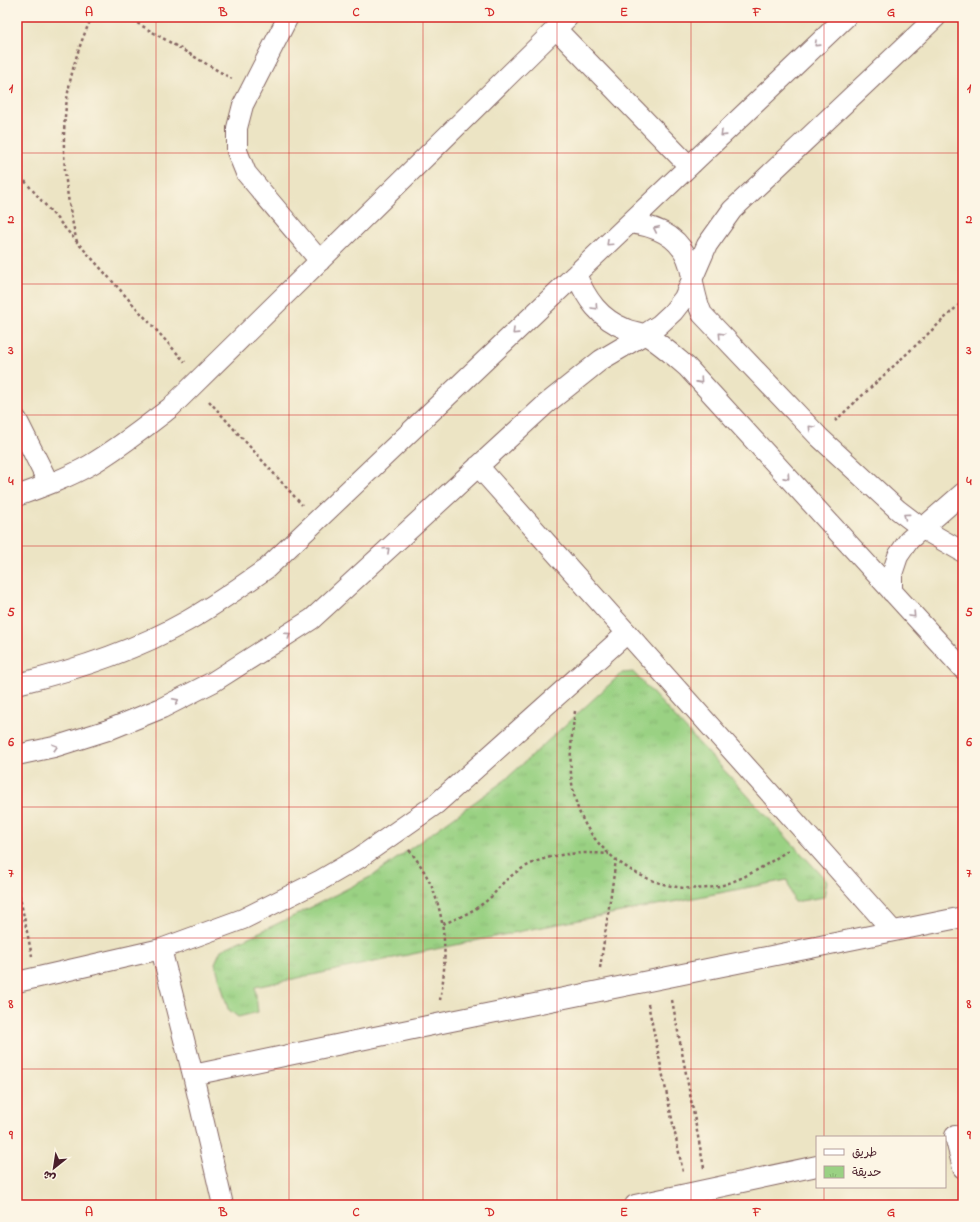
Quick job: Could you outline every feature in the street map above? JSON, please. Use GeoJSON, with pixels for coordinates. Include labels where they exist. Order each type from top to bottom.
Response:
{"type":"FeatureCollection","features":[{"type":"Feature","properties":{"kind":"street"},"geometry":{"type":"LineString","coordinates":[[288,17],[243,106],[237,128],[238,151],[246,173],[320,261]]}},
{"type":"Feature","properties":{"kind":"street"},"geometry":{"type":"LineString","coordinates":[[17,684],[55,675],[100,660],[144,642],[187,621],[266,569],[846,17]]}},
{"type":"Feature","properties":{"kind":"street"},"geometry":{"type":"LineString","coordinates":[[17,756],[54,747],[108,730],[162,708],[213,682],[263,652],[312,619],[546,404],[601,360],[660,325],[684,298],[707,245],[732,210],[936,17]]}},
{"type":"Feature","properties":{"kind":"street"},"geometry":{"type":"LineString","coordinates":[[17,496],[49,484],[90,465],[131,438],[170,408],[562,23],[689,166]]}},
{"type":"Feature","properties":{"kind":"street"},"geometry":{"type":"LineString","coordinates":[[630,223],[648,225],[666,233],[679,246],[688,263],[695,298],[702,314],[818,437],[898,510],[923,529],[963,552]]}},
{"type":"Feature","properties":{"kind":"street"},"geometry":{"type":"LineString","coordinates":[[576,274],[583,292],[594,308],[609,320],[626,329],[645,334],[687,368],[963,669]]}},
{"type":"Feature","properties":{"kind":"street"},"geometry":{"type":"LineString","coordinates":[[17,420],[49,484]]}},
{"type":"Feature","properties":{"kind":"street"},"geometry":{"type":"LineString","coordinates":[[478,466],[626,634],[893,931]]}},
{"type":"Feature","properties":{"kind":"street"},"geometry":{"type":"LineString","coordinates":[[892,592],[892,574],[898,556],[909,540],[963,493]]}},
{"type":"Feature","properties":{"kind":"street"},"geometry":{"type":"LineString","coordinates":[[17,982],[161,950],[243,919],[282,900],[359,858],[436,804],[626,634]]}},
{"type":"Feature","properties":{"kind":"street"},"geometry":{"type":"LineString","coordinates":[[193,1075],[963,916]]}},
{"type":"Feature","properties":{"kind":"street"},"geometry":{"type":"LineString","coordinates":[[161,950],[193,1075],[223,1205]]}},
{"type":"Feature","properties":{"kind":"street"},"geometry":{"type":"LineString","coordinates":[[954,1137],[963,1168]]}},
{"type":"Feature","properties":{"kind":"street"},"geometry":{"type":"LineString","coordinates":[[635,1205],[816,1166]]}},
{"type":"Feature","properties":{"kind":"path"},"geometry":{"type":"LineString","coordinates":[[77,242],[68,208],[64,172],[63,137],[66,102],[73,67],[84,33],[92,17]]}},
{"type":"Feature","properties":{"kind":"path"},"geometry":{"type":"LineString","coordinates":[[127,17],[251,90]]}},
{"type":"Feature","properties":{"kind":"path"},"geometry":{"type":"LineString","coordinates":[[17,172],[316,521]]}},
{"type":"Feature","properties":{"kind":"path"},"geometry":{"type":"LineString","coordinates":[[818,437],[963,301]]}},
{"type":"Feature","properties":{"kind":"path"},"geometry":{"type":"LineString","coordinates":[[579,676],[571,742],[570,773],[576,803],[589,831],[616,860],[640,876],[667,885],[696,888],[724,884],[752,874],[809,837]]}},
{"type":"Feature","properties":{"kind":"path"},"geometry":{"type":"LineString","coordinates":[[395,834],[412,854],[426,875],[436,899],[443,924],[446,950],[445,975],[440,1001],[432,1025]]}},
{"type":"Feature","properties":{"kind":"path"},"geometry":{"type":"LineString","coordinates":[[443,924],[461,917],[478,907],[493,895],[506,881],[528,866],[554,856],[582,852],[609,854]]}},
{"type":"Feature","properties":{"kind":"path"},"geometry":{"type":"LineString","coordinates":[[597,992],[616,860]]}},
{"type":"Feature","properties":{"kind":"path"},"geometry":{"type":"LineString","coordinates":[[17,883],[37,978]]}},
{"type":"Feature","properties":{"kind":"path"},"geometry":{"type":"LineString","coordinates":[[668,977],[708,1190]]}},
{"type":"Feature","properties":{"kind":"path"},"geometry":{"type":"LineString","coordinates":[[644,982],[688,1194]]}},
{"type":"Feature","properties":{"kind":"green space"},"geometry":{"type":"Polygon","coordinates":[[[633,672],[827,881],[824,897],[794,902],[787,880],[527,930],[255,987],[258,1012],[238,1017],[228,1009],[215,963],[221,950],[296,915],[374,875],[505,780],[622,673],[633,672]]]}}]}
